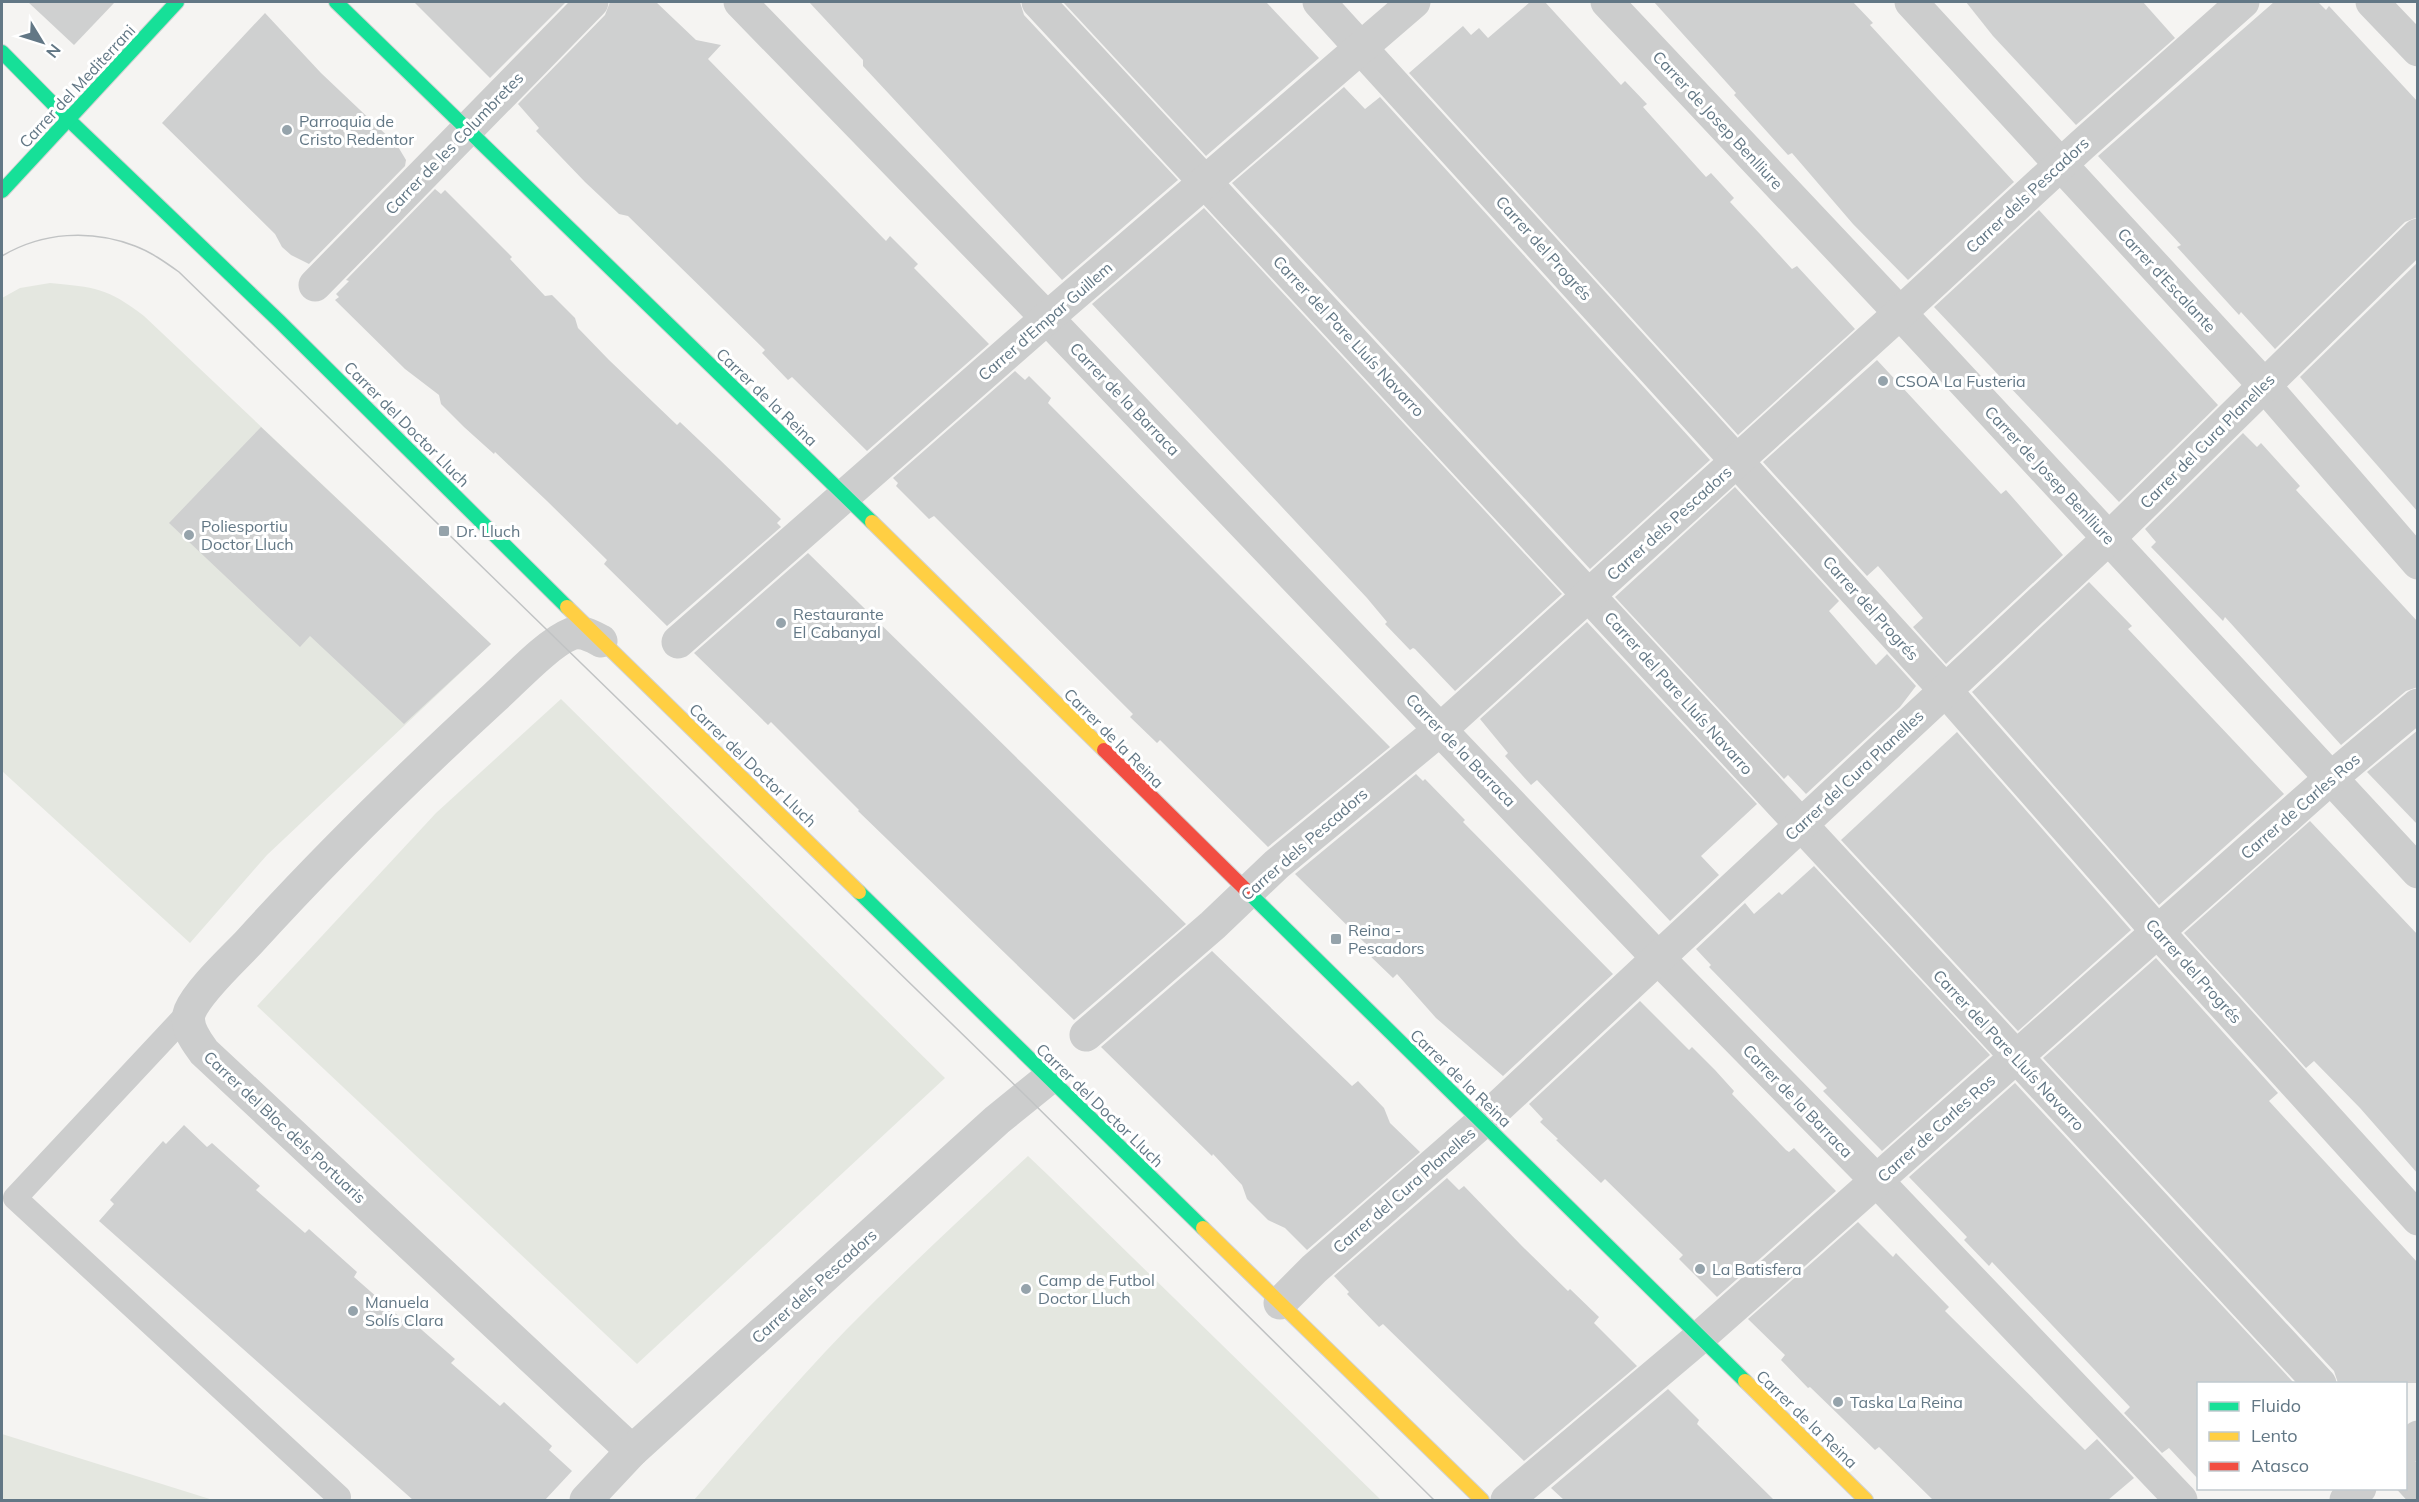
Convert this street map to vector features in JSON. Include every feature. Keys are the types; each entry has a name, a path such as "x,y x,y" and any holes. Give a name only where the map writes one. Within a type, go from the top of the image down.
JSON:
{"street":[{"name":"Carrer del Mediterrani","path":"2,191 177,2"},
{"name":"Carrer de la Reina","path":"336,2 845,495 1246,893 1866,1500"},
{"name":"Carrer de les Columbretes","path":"315,285 592,2"},
{"name":"Carrer de la Barraca","path":"740,2 1047,318 1658,958 1877,1181 2181,1500"},
{"name":"Carrer del Pare Lluís Navarro","path":"1038,2 1590,595 2015,1058 2319,1382"},
{"name":"Carrer del Progrés","path":"1319,2 1945,690 2158,932 2418,1219"},
{"name":"Carrer d'Empar Guillem","path":"678,642 1047,318 1414,2"},
{"name":"Carrer de Josep Benlliure","path":"1607,2 1900,313 2418,872"},
{"name":"Carrer d'Escalante","path":"1911,2 2264,385 2418,563"},
{"name":"Carrer dels Pescadors","path":"1086,1035 1277,864 1441,729 2242,2"},
{"path":"2373,2 2418,50"},
{"name":"Carrer del Doctor Lluch","path":"2,52 69,120 271,312 601,641 1482,1500"},
{"name":"Carrer del Cura Planelles","path":"1280,1303 1314,1269 1482,1122 2109,538 2418,235"},
{"path":"189,1012 205,989 304,881 429,758 522,672 557,642 573,633 585,633 601,641"},
{"name":"Carrer de Carles Ros","path":"1507,1500 1700,1337 2331,778 2418,705"},
{"name":"Carrer del Bloc dels Portuaris","path":"189,1012 191,1034 204,1052 632,1451"},
{"name":"Carrer dels Pescadors","path":"586,1500 632,1451 997,1120 1049,1078"},
{"path":"2407,1476 2418,1488"},
{"path":"2346,1500 2358,1490"}],"lane":[{"path":"189,1012 15,1198 339,1497"}],"shaded area":[{"name":"Poliesportiu Doctor Lluch","path":"50,283 100,290 144,316 491,644 267,855 190,943 2,771 2,298 20,288"},
{"path":"561,699 945,1078 637,1364 257,1006 436,813"},
{"name":"Camp de Futbol Doctor Lluch","path":"1028,1156 1381,1500 694,1500 846,1330"},
{"path":"2,1434 213,1500 2,1500"}],"building":[{"path":"28,2 115,2 74,45"},
{"path":"414,2 566,2 490,78"},
{"path":"610,2 656,2 696,40 721,45 708,59 886,241 890,236 918,264 914,268 989,344 867,451 792,377 788,380 762,353 765,350 628,216 619,214 585,182 536,131 539,128 518,104 605,15"},
{"path":"809,2 1020,2 1024,15 1178,180 1062,280 863,66 863,60"},
{"path":"1063,2 1266,2 1319,58 1206,156"},
{"path":"1530,2 1545,2 1621,85 1625,81 1647,104 1643,107 1706,177 1711,173 1734,198 1730,202 1792,269 1797,266 1855,329 1738,435 1409,73 1463,26 1471,35 1479,28 1488,38"},
{"path":"1654,2 1853,2 1873,23 1870,25 2014,182 1908,280 1853,224 1792,153 1788,155"},
{"path":"1966,2 2143,2 2175,38 2076,125 1993,36"},
{"path":"2274,2 2318,2 2326,10 2329,6 2418,102 2418,217 2405,222 2275,349 2241,312 2239,315 2177,247 2181,245 2098,156"},
{"path":"265,13 321,73 397,145 406,160 405,166 309,264 291,255 282,247 275,234 162,123"},
{"path":"1344,87 1365,109 1380,97 1710,460 1590,569 1232,183"},
{"path":"435,189 441,194 445,190 512,257 510,259 545,296 552,295 575,318 578,328 609,360 677,425 680,422 781,519 777,523 781,527 667,626 604,564 607,560 547,501 495,452 494,454 464,427 441,404 439,395 405,369 335,300 339,297 336,294 349,281 346,280"},
{"path":"1204,208 1562,594 1455,691 1415,649 1410,650 1385,624 1387,622 1367,598 1092,304"},
{"path":"2039,210 2218,405 2119,502 1934,307"},
{"path":"2418,262 2418,512 2300,377"},
{"path":"1877,360 2001,494 2006,490 2063,555 1946,664 1913,627 1923,618 1878,566 1867,576 1763,462"},
{"path":"1015,371 1025,380 1029,376 1051,398 1048,403 1390,747 1268,847 1160,740 1157,743 1130,717 1133,714 934,516 929,519 896,486 898,483 893,478"},
{"path":"261,427 491,644 404,724 310,636 300,647 169,523"},
{"path":"2243,433 2257,447 2261,443 2300,486 2296,490 2418,622 2418,687 2406,691 2341,745 2225,617 2223,621 2151,547 2156,542 2145,529"},
{"path":"1735,487 1839,601 1829,611 1876,665 1887,654 1916,686 1900,707 1806,794 1788,775 1784,779 1615,597"},
{"path":"808,553 1186,924 1074,1020 858,811 771,722 768,725 694,653"},
{"path":"2089,582 2132,626 2128,629 2284,794 2159,905 1972,692"},
{"path":"1587,622 1757,804 1701,856 1719,875 1670,921 1537,780 1531,785 1505,756 1508,753 1480,719"},
{"path":"2418,730 2418,825 2367,772"},
{"path":"1957,732 2131,930 2018,1031 1841,840"},
{"path":"1416,774 1423,781 1425,779 1465,820 1463,822 1613,974 1503,1076 1436,1018 1397,974 1393,978 1367,953 1370,948 1295,874"},
{"path":"2310,821 2418,935 2418,1174 2360,1108 2314,1061 2306,1068 2184,933"},
{"path":"1814,866 1990,1055 1882,1151 1823,1091 1827,1088 1709,967 1711,965 1696,949 1745,903 1754,914 1779,892 1782,895"},
{"path":"1212,951 1352,1086 1358,1081 1384,1108 1390,1123 1420,1152 1307,1250 1285,1228 1268,1220 1247,1199 1242,1185 1213,1154 1212,1156 1101,1047"},
{"path":"2156,958 2278,1093 2269,1101 2418,1263 2418,1383 2338,1382 2334,1371 2043,1058"},
{"path":"1640,1001 1689,1050 1692,1047 1715,1070 1734,1091 1732,1094 1786,1150 1789,1152 1794,1148 1836,1191 1717,1297 1679,1259 1683,1255 1605,1179 1601,1183 1556,1140 1558,1139 1540,1122 1543,1119 1529,1104"},
{"path":"2015,1083 2293,1382 2197,1382 2197,1478 2169,1448 2162,1453 2124,1413 2130,1407 1992,1262 1989,1266 1964,1240 1967,1237 1909,1177"},
{"name":"Manuela Solís Clara","path":"184,1125 207,1147 212,1143 260,1186 256,1190 305,1233 309,1229 357,1272 354,1277 403,1320 406,1316 455,1359 451,1363 500,1406 504,1402 552,1446 549,1450 572,1471 545,1500 413,1500 99,1221 114,1204 110,1200 163,1141 166,1144"},
{"path":"1447,1178 1459,1190 1464,1186 1568,1291 1570,1289 1599,1317 1594,1323 1637,1366 1524,1461 1383,1324 1379,1327 1347,1294 1349,1292 1334,1276"},
{"path":"1858,1222 1893,1257 1896,1253 1949,1307 1945,1311 2085,1450 2097,1439 2134,1478 2108,1500 1933,1500 1879,1447 1875,1450 1810,1387 1808,1388 1781,1360 1785,1355 1748,1319"},
{"path":"1668,1389 1699,1420 1697,1424 1774,1500 1564,1500 1551,1488"}],"tram line":[{"path":"2,256 33,242 84,235 135,246 179,272 1027,1097 1434,1500"}],"traffic: fast":[{"path":"2,191 177,2"},
{"path":"336,2 872,522"},
{"path":"2,52 69,120 279,321 567,607"},
{"path":"1246,890 1745,1381"},
{"path":"859,892 1203,1228"}],"traffic: slow":[{"path":"872,522 1104,750"},
{"path":"567,607 859,892"},
{"path":"1203,1228 1482,1500"},
{"path":"1745,1381 1866,1500"}],"traffic: jam":[{"path":"1104,750 1246,890"}],"place":[{"name":"Parroquia de Cristo Redentor","path":"287,130"},
{"name":"CSOA La Fusteria","path":"1883,381"},
{"name":"Dr. Lluch","path":"444,531"},
{"name":"Poliesportiu Doctor Lluch","path":"189,535"},
{"name":"Restaurante El Cabanyal","path":"781,623"},
{"name":"Reina - Pescadors","path":"1336,939"},
{"name":"La Batisfera","path":"1700,1269"},
{"name":"Camp de Futbol Doctor Lluch","path":"1026,1289"},
{"name":"Manuela Solís Clara","path":"353,1311"},
{"name":"Taska La Reina","path":"1838,1402"}]}
